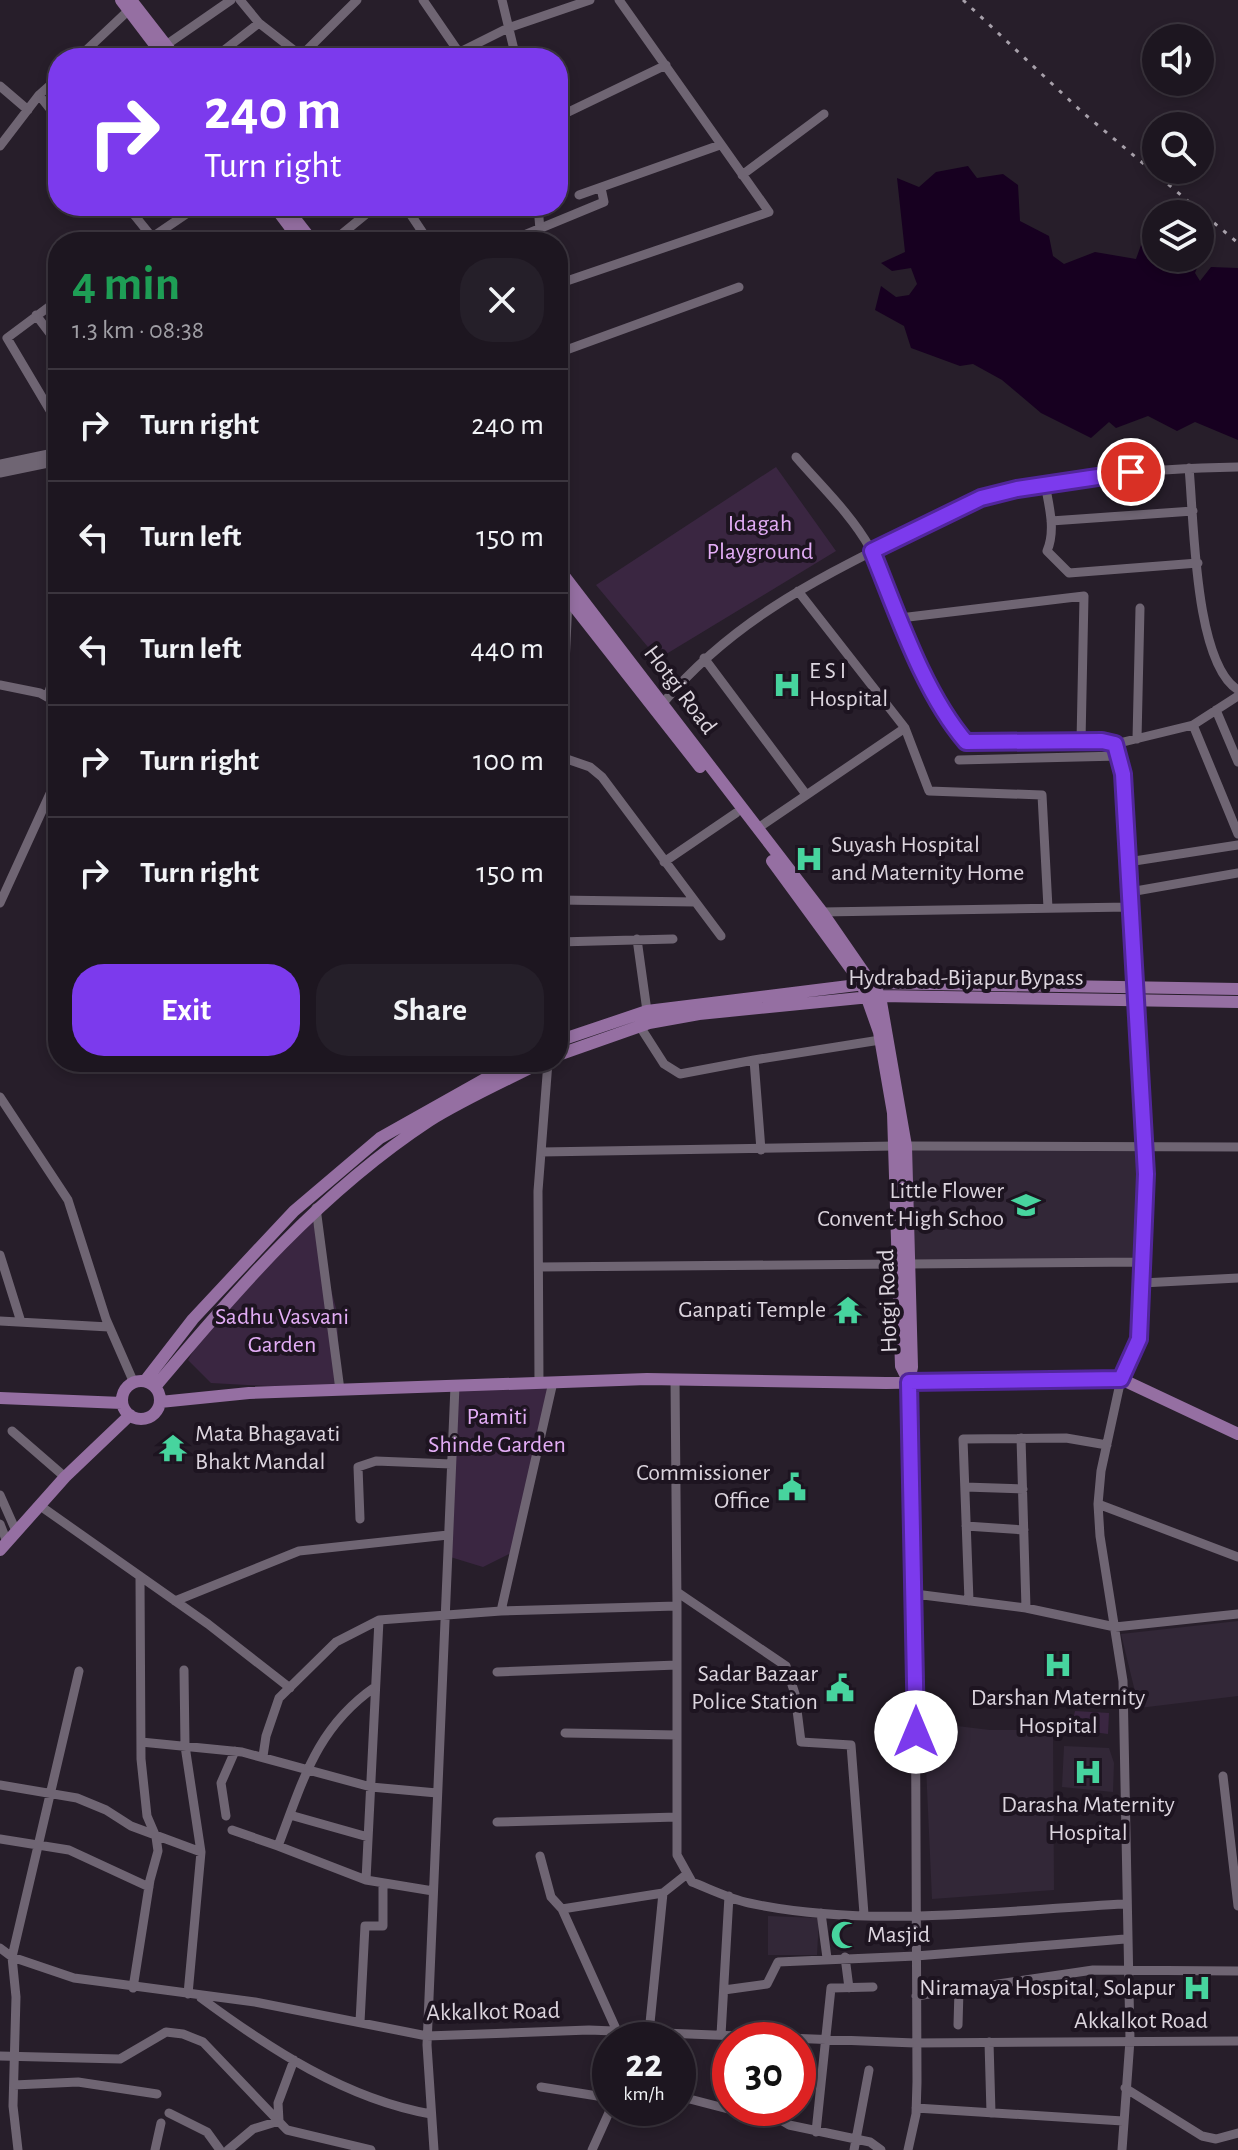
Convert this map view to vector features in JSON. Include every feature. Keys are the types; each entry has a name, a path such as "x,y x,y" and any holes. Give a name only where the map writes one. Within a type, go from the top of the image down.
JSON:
{"main road":[{"path":"129,4 164,48"},
{"path":"293,216 305,232"},
{"name":"Hotgi Road","path":"568,581 822,912 874,996 900,1146 904,1264 901,1366 909,1382"},
{"name":"Hotgi Road","path":"568,599 868,983"},
{"path":"568,1038 647,1011 868,983 1137,993 1238,989"},
{"name":"Hydrabad-Bijapur Bypass","path":"568,1051 639,1025 699,1014 874,996 1137,993 1238,1002"},
{"name":"Hotgi Road","path":"874,996 900,1146"},
{"path":"144,1384 193,1319 305,1202 380,1138 497,1072"},
{"path":"130,1415 122,1403 124,1391 144,1384 316,1208 382,1153 432,1120 526,1072"},
{"path":"3,1546 65,1477 130,1415 149,1417 160,1402 340,1390 546,1382 1121,1379 1238,1434"},
{"path":"144,1384 160,1402"},
{"path":"0,1398 122,1403"}],"street":[{"path":"170,48 231,0"},
{"path":"240,0 259,23 292,48"},
{"path":"311,48 357,0"},
{"path":"423,0 456,48"},
{"path":"502,0 513,48"},
{"path":"465,48 508,28 590,0"},
{"path":"568,281 769,212 619,0"},
{"path":"87,48 129,4"},
{"path":"227,48 259,23"},
{"path":"568,112 666,65"},
{"path":"0,86 28,110"},
{"path":"0,146 48,87"},
{"path":"39,95 48,106"},
{"path":"742,175 824,114"},
{"path":"579,195 720,145"},
{"path":"568,216 604,202 601,188"},
{"path":"162,232 184,216"},
{"path":"344,232 364,216"},
{"path":"538,216 540,232"},
{"path":"528,232 568,216"},
{"path":"568,349 739,287"},
{"path":"48,307 3,334 48,408"},
{"path":"36,315 48,331"},
{"path":"0,464 48,454"},
{"path":"796,457 857,527 872,551 940,703 966,742 1081,741 1115,744 1193,725 1238,693 1227,683 1214,657 1198,563 1189,468"},
{"path":"0,473 48,463"},
{"path":"663,703 725,639 798,591 981,498 1095,475 1238,467"},
{"path":"1045,484 1051,521 1051,540 1047,551 1069,573 1198,563"},
{"path":"1051,521 1193,511"},
{"path":"798,591 905,728 929,791 1042,795 1048,908"},
{"path":"900,618 1084,596 1081,741"},
{"path":"1137,739 1140,608"},
{"path":"704,658 805,793"},
{"path":"0,685 47,697"},
{"path":"1216,710 1238,762"},
{"path":"1193,725 1238,834"},
{"path":"758,828 805,793 905,728"},
{"path":"1115,744 1120,756 1128,862 1145,1149 1139,1339 1121,1379 1098,1504 1100,1536 1123,1681 1125,1939 1130,2040 1122,2150"},
{"path":"959,760 1120,756"},
{"path":"568,759 582,763 602,777 721,936"},
{"path":"0,903 48,798"},
{"path":"664,862 736,813"},
{"path":"1128,862 1238,845"},
{"path":"1130,892 1238,873"},
{"path":"568,900 695,902"},
{"path":"822,912 1130,907"},
{"path":"637,939 647,1011"},
{"path":"568,942 673,939"},
{"path":"639,1025 673,1072 694,1073 880,1040"},
{"path":"754,1060 761,1150"},
{"path":"501,1611 546,1382 539,1267 545,1072"},
{"path":"0,1097 68,1200 109,1327 144,1384"},
{"path":"541,1152 900,1146 1238,1147"},
{"path":"316,1208 340,1390"},
{"path":"0,1255 21,1322"},
{"path":"539,1267 1143,1262"},
{"path":"1142,1283 1238,1278"},
{"path":"0,1321 109,1327"},
{"path":"675,1379 677,1855 692,1882 746,1902 821,1913 917,1914 1125,1904"},
{"path":"908,2150 916,2108 917,1914 915,1594 909,1382"},
{"path":"434,2150 427,2036 455,1386"},
{"path":"12,1431 65,1477"},
{"path":"1021,1438 1026,1608"},
{"path":"969,1601 963,1439 1066,1438 1107,1445"},
{"path":"360,1519 358,1467 376,1461 451,1464"},
{"path":"965,1487 1023,1489"},
{"path":"0,1495 16,1531"},
{"path":"1098,1504 1238,1557"},
{"path":"39,1505 175,1601 290,1688"},
{"path":"0,1524 3,1546"},
{"path":"966,1526 1024,1530"},
{"path":"175,1601 299,1551 448,1535"},
{"path":"133,1988 158,1851 147,1816 141,1742 140,1578"},
{"path":"677,1592 786,1666 795,1694 801,1742 851,1745 864,1914"},
{"path":"915,1594 1026,1608 1115,1627 1238,1614"},
{"path":"263,1756 266,1736 279,1698 336,1642 379,1620 445,1613 677,1606"},
{"path":"366,1880 379,1620"},
{"path":"497,1672 677,1665"},
{"path":"184,1670 185,1746 201,1852 193,1995 262,2043 294,2060 400,2108 431,2114"},
{"path":"18,2150 14,2085 17,2057 16,1982 12,1957 46,1807 53,1794 79,1671"},
{"path":"278,1846 314,1752 346,1707 375,1687"},
{"path":"565,1733 677,1735"},
{"path":"141,1742 235,1751 371,1787 437,1793"},
{"path":"226,1816 221,1783 235,1751"},
{"path":"1223,1776 1238,1906"},
{"path":"0,1785 92,1804 156,1837 201,1852"},
{"path":"290,1815 368,1837"},
{"path":"497,1822 677,1817"},
{"path":"232,1830 366,1880 433,1891"},
{"path":"0,1839 69,1850 149,1887"},
{"path":"540,1856 551,1897 562,1909 613,2022"},
{"path":"562,1909 663,1893 687,1874"},
{"path":"360,2022 365,1926 383,1926 383,1884"},
{"path":"650,2022 663,1893"},
{"path":"722,2022 729,1896"},
{"path":"821,1913 827,1958"},
{"path":"724,1990 767,1984 778,1962 916,1956 1125,1939"},
{"name":"Akkalkot Road","path":"0,1948 12,1957 74,1978 360,2022 427,2036 592,2036"},
{"path":"845,1957 849,1988"},
{"path":"916,1996 1093,1970 1238,1971"},
{"path":"816,2132 831,1988 873,1987"},
{"path":"958,2025 959,1990"},
{"path":"0,2056 120,2059 166,2032 183,2034 203,2042 287,2130 371,2150"},
{"name":"Akkalkot Road","path":"816,2039 915,2043 1238,2041"},
{"path":"989,2042 991,2113"},
{"path":"279,2121 278,2103 294,2060"},
{"path":"856,2145 869,2070"},
{"path":"14,2085 78,2082 157,2094"},
{"path":"541,2087 592,2095"},
{"path":"1125,2088 1202,2136 1216,2139 1238,2133"},
{"path":"696,2101 732,2110 769,2113 789,2125 856,2145 870,2142 881,2150"},
{"path":"916,2108 1123,2121"},
{"path":"169,2113 207,2132 220,2150"},
{"path":"228,2150 253,2129 279,2121"},
{"path":"155,2150 161,2123"},
{"path":"592,2150 603,2126"},
{"path":"1216,2139 1216,2150"}],"shaded area":[{"path":"968,166 977,178 1003,174 1018,185 1020,221 1049,236 1053,256 1064,264 1095,252 1136,259 1141,245 1142,272 1195,272 1200,281 1207,272 1214,272 1214,267 1238,268 1238,440 1195,422 1177,431 1148,416 1116,428 1109,422 1091,438 1041,413 1002,380 973,364 960,366 911,348 904,326 875,310 881,286 896,297 909,295 917,284 911,268 892,271 881,263 905,252 897,178 919,187 936,172"},
{"name":"Little Flower Convent High Schoo","path":"906,1146 1145,1149 1143,1262 910,1264"},
{"path":"1238,1621 1238,1696 1139,1708 1121,1634"},
{"path":"924,1722 990,1730 1053,1730 1054,1890 932,1899"},
{"name":"Darasha Maternity Hospital","path":"1064,1746 1109,1748 1114,1763 1113,1792 1062,1787"},
{"path":"768,1916 819,1918 817,1955 768,1955"}],"green space":[{"name":"Idagah Playground","path":"776,467 836,551 658,659 596,585"},
{"name":"Sadhu Vasvani Garden","path":"311,1215 337,1312 340,1390 211,1383 188,1360 207,1328"},
{"name":"Pamiti Shinde Garden","path":"553,1382 515,1551 483,1567 447,1556 455,1386"},
{"path":"1075,1711 1109,1713 1108,1734 1071,1729"}],"railway":[{"path":"963,0 1082,112 1238,243"}],"place":[{"name":"E S I Hospital","path":"787,685"},
{"name":"Suyash Hospital and Maternity Home","path":"809,859"},
{"name":"Little Flower Convent High Schoo","path":"1026,1205"},
{"name":"Ganpati Temple","path":"848,1310"},
{"name":"Mata Bhagavati Bhakt Mandal","path":"173,1448"},
{"name":"Commissioner Office","path":"792,1487"},
{"name":"Darshan Maternity Hospital","path":"1058,1665"},
{"name":"Sadar Bazaar Police Station","path":"840,1688"},
{"name":"Darasha Maternity Hospital","path":"1088,1772"},
{"name":"Masjid","path":"845,1935"},
{"name":"Niramaya Hospital, Solapur","path":"1197,1988"}],"route":[{"path":"916,1732 909,1382 1121,1379 1139,1339 1146,1174 1123,774 1115,744 1102,741 966,742 940,703 872,551 981,498 1095,475 1131,472"}]}
